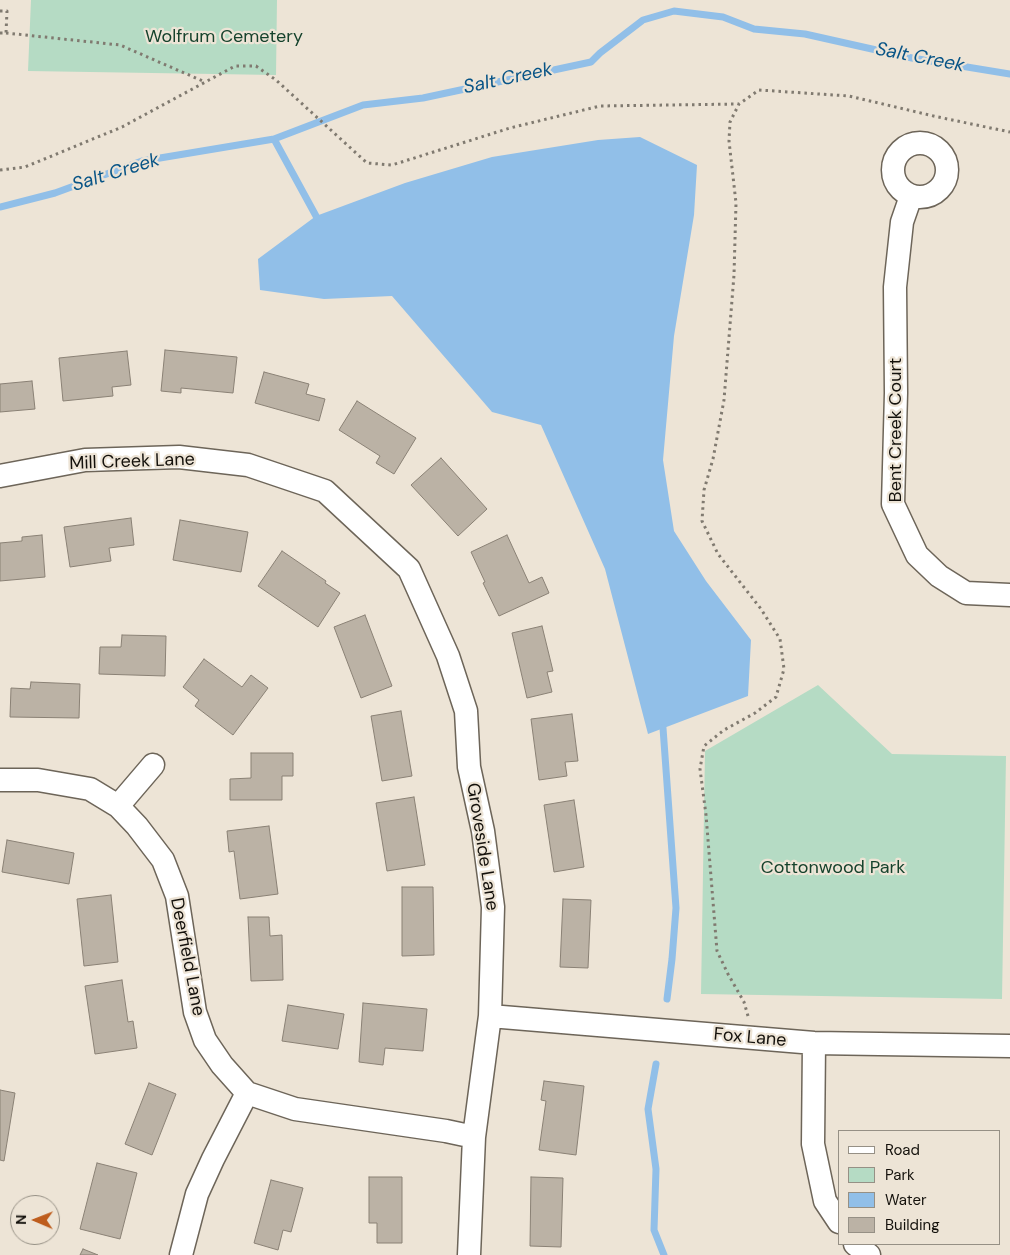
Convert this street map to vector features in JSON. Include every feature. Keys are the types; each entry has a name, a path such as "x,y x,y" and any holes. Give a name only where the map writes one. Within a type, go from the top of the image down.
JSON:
{"street":[{"name":"Bent Creek Court","path":"911,196 902,222 895,287 896,393 892,504 917,555 939,576 966,594 1010,595"},
{"name":"Mill Creek Lane","path":"0,476 85,460 179,457 248,465 325,491 409,569"},
{"name":"Groveside Lane","path":"409,569 448,656 466,711 469,767 483,831 493,907 490,1016 474,1137 469,1255"},
{"path":"118,806 153,765"},
{"name":"Deerfield Lane","path":"0,780 38,780 90,789 118,806 137,826 162,860 177,896 195,1012 205,1040 222,1065 247,1093 295,1109 474,1137"},
{"name":"Fox Lane","path":"490,1016 814,1043 1010,1046"},
{"path":"814,1043 813,1144 824,1201 838,1221"},
{"path":"181,1255 198,1194 213,1159 247,1093"},
{"path":"856,1245 869,1255"}],"path":[{"path":"0,11 7,11 6,33"},
{"path":"0,33 120,45 206,82"},
{"path":"0,170 25,167 122,127 235,66 256,66 276,80 367,163 392,165 510,128 600,106 739,104"},
{"path":"754,1038 744,1002 717,951 706,815 700,769 704,746 724,730 755,713 776,697 784,669 780,639 761,609 718,554 702,521 704,490 713,459 724,400 734,275 736,203 730,122 739,104 759,90 850,96 1010,132"}],"green space":[{"name":"Wolfrum Cemetery","path":"31,0 277,0 276,75 28,71"},
{"name":"Cottonwood Park","path":"818,685 892,754 1006,756 1002,999 701,994 705,751"}],"water":[{"path":"640,137 697,165 694,215 674,336 663,460 674,531 706,581 751,640 748,696 648,734 605,569 541,425 492,412 392,296 324,299 260,290 258,259 316,216 405,183 492,157 598,140"}],"building":[{"path":"165,350 237,357 233,393 181,388 181,393 161,391"},
{"path":"127,351 131,385 112,387 113,396 63,401 59,358"},
{"path":"264,372 309,384 306,394 325,399 319,421 255,403"},
{"path":"32,381 35,409 0,412 0,384"},
{"path":"357,401 416,438 394,474 376,463 380,456 339,430"},
{"path":"441,458 487,509 458,536 411,485"},
{"path":"131,518 134,545 109,548 111,561 70,567 64,527"},
{"path":"180,520 248,532 241,572 173,560"},
{"path":"42,535 45,577 0,581 0,543 22,541 22,537"},
{"path":"507,535 529,583 542,577 549,593 499,616 471,552"},
{"path":"282,551 326,581 325,583 340,593 318,627 258,586"},
{"path":"365,615 392,686 361,698 334,627"},
{"path":"542,626 553,671 547,672 552,692 527,698 512,633"},
{"path":"122,635 166,636 165,676 99,674 100,647 121,647"},
{"path":"204,659 242,687 251,675 268,688 233,735 195,706 199,700 183,687"},
{"path":"31,682 80,684 79,718 10,717 11,688 30,689"},
{"path":"401,711 412,776 382,781 371,716"},
{"path":"572,714 578,761 565,762 567,776 539,780 531,719"},
{"path":"251,753 293,753 293,776 282,776 282,800 230,800 230,779 251,778"},
{"path":"414,797 425,865 387,871 376,803"},
{"path":"574,800 584,867 554,872 544,805"},
{"path":"269,826 278,894 240,899 234,851 229,852 227,831"},
{"path":"7,840 74,853 69,884 2,872"},
{"path":"402,887 433,887 434,955 402,956"},
{"path":"111,895 118,962 84,966 77,899"},
{"path":"563,899 591,900 588,968 560,967"},
{"path":"248,917 269,917 270,936 282,935 283,980 251,981"},
{"path":"122,980 128,1022 133,1021 137,1048 95,1054 85,986"},
{"path":"363,1003 427,1009 423,1051 385,1048 383,1065 359,1062"},
{"path":"288,1005 344,1014 338,1049 282,1041"},
{"path":"544,1081 584,1086 576,1155 539,1150 546,1101 541,1100"},
{"path":"149,1083 176,1094 152,1155 125,1144"},
{"path":"0,1090 15,1093 4,1161 0,1160"},
{"path":"97,1163 137,1173 120,1239 80,1229"},
{"path":"369,1177 402,1177 402,1243 377,1243 377,1223 369,1223"},
{"path":"531,1177 563,1178 561,1247 530,1246"},
{"path":"271,1180 303,1188 291,1232 283,1230 278,1250 254,1243"},
{"path":"83,1249 98,1255 80,1255"}],"waterway":[{"name":"Salt Creek","path":"0,207 55,193 142,161 274,139 363,105 423,98 591,62 643,20 674,11 723,17 754,29 805,34 912,58 1010,74"},
{"path":"274,139 316,216"},
{"path":"663,728 676,908 667,999"},
{"path":"656,1064 648,1109 656,1169 654,1230 664,1255"}]}
